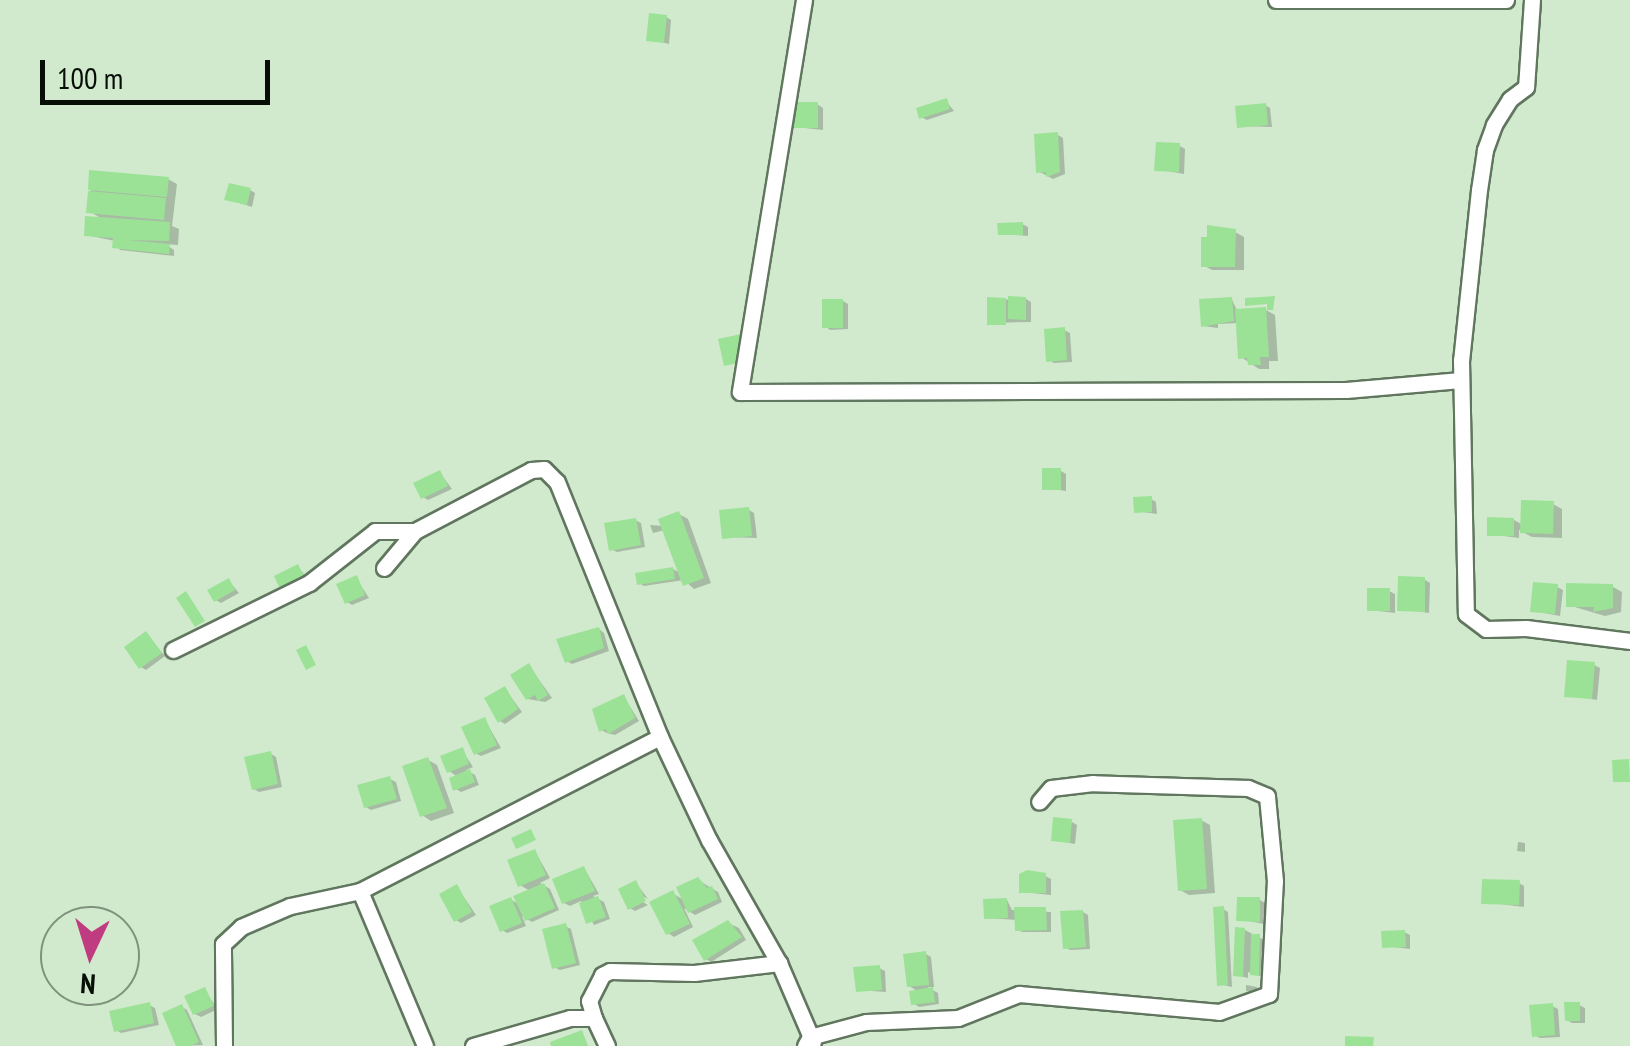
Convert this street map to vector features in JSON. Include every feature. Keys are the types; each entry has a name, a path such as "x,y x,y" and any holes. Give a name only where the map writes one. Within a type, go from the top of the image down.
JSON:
{"street":[{"path":"804,0 740,392 1346,390 1461,380"},
{"path":"1276,0 1506,0"},
{"path":"1532,0 1526,87 1510,99 1485,150 1461,380 1464,594 1471,622 1486,629 1526,628 1630,642"},
{"path":"384,568 415,531 531,470 544,470 557,482 660,737 710,840 779,963 810,1043 866,1022 958,1018 1018,994 1219,1012 1269,994 1274,881 1267,796 1248,788 1093,783 1051,788 1039,802"},
{"path":"173,650 309,582 376,531 415,531"},
{"path":"224,1046 222,944 241,927 290,906 360,891 660,737"},
{"path":"360,891 425,1046"},
{"path":"607,1046 590,1001 602,976 610,971 694,972 779,963"},
{"path":"473,1046 570,1018 594,1018"}],"building":[{"path":"649,13 667,15 664,43 646,41"},
{"path":"947,98 950,109 919,119 916,108"},
{"path":"793,102 818,102 818,128 793,128"},
{"path":"1266,103 1268,125 1237,128 1235,106"},
{"path":"1058,132 1060,172 1046,177 1046,172 1036,173 1034,134"},
{"path":"1156,142 1180,143 1179,172 1154,171"},
{"path":"89,170 169,177 167,197 88,190"},
{"path":"229,183 251,188 247,205 224,200"},
{"path":"88,191 166,198 164,220 86,213"},
{"path":"85,216 170,222 169,241 127,240 170,244 169,254 112,248 113,238 84,236"},
{"path":"1023,222 1023,235 998,235 997,223"},
{"path":"1207,225 1236,229 1235,267 1201,267 1201,237 1207,237"},
{"path":"1008,296 1026,297 1026,320 1008,319"},
{"path":"1275,296 1273,310 1267,310 1267,304 1245,306 1245,298"},
{"path":"987,297 1006,298 1006,325 987,325"},
{"path":"1232,297 1234,321 1201,327 1199,299"},
{"path":"822,299 843,299 843,328 822,328"},
{"path":"1266,307 1269,357 1260,357 1261,365 1248,365 1247,358 1238,359 1235,309"},
{"path":"1065,327 1067,360 1046,362 1044,329"},
{"path":"741,334 746,361 724,366 718,339"},
{"path":"1042,468 1061,468 1061,490 1042,490"},
{"path":"440,470 448,486 421,499 413,483"},
{"path":"1152,496 1152,512 1134,513 1133,497"},
{"path":"1521,500 1554,501 1553,534 1520,533"},
{"path":"749,507 752,536 722,539 719,510"},
{"path":"679,511 704,578 683,586 658,519"},
{"path":"1487,517 1514,518 1514,536 1487,536"},
{"path":"636,518 641,545 609,551 604,523"},
{"path":"298,564 304,576 279,587 274,576"},
{"path":"673,567 675,579 637,585 635,573"},
{"path":"357,575 365,595 345,604 336,584"},
{"path":"1398,576 1425,577 1425,612 1397,611"},
{"path":"229,578 235,590 214,602 207,590"},
{"path":"1533,582 1558,584 1555,614 1530,612"},
{"path":"1566,583 1613,584 1613,608 1593,612 1594,607 1566,607"},
{"path":"1367,588 1390,588 1390,611 1367,611"},
{"path":"186,591 205,621 195,627 176,598"},
{"path":"599,627 604,648 565,663 556,639"},
{"path":"146,631 162,653 139,669 124,647"},
{"path":"306,645 316,665 306,670 296,650"},
{"path":"1567,660 1595,662 1592,699 1564,697"},
{"path":"529,663 548,695 538,701 535,695 526,700 510,675"},
{"path":"505,686 518,709 498,723 484,698"},
{"path":"624,694 635,718 608,734 606,729 599,732 592,709"},
{"path":"485,717 497,745 474,755 461,727"},
{"path":"463,747 469,764 447,773 440,756"},
{"path":"271,751 278,784 252,790 244,757"},
{"path":"428,757 447,808 420,817 402,766"},
{"path":"1629,759 1630,782 1613,782 1612,760"},
{"path":"470,769 475,782 453,791 449,778"},
{"path":"390,776 397,799 364,808 357,785"},
{"path":"1053,817 1072,819 1070,843 1051,841"},
{"path":"1202,818 1207,889 1178,891 1173,820"},
{"path":"531,829 536,840 516,849 511,838"},
{"path":"535,849 546,875 518,887 507,860"},
{"path":"584,866 595,891 562,904 552,879"},
{"path":"1027,870 1046,873 1046,893 1019,893 1019,874"},
{"path":"698,877 707,888 712,886 718,899 688,913 676,887"},
{"path":"1482,879 1520,880 1519,905 1481,904"},
{"path":"636,880 646,901 628,910 618,889"},
{"path":"544,883 555,908 525,921 513,896"},
{"path":"457,884 472,912 454,922 439,894"},
{"path":"673,890 690,924 666,935 649,902"},
{"path":"598,896 606,917 586,924 579,903"},
{"path":"511,897 522,923 500,932 489,906"},
{"path":"1237,897 1260,897 1260,922 1236,921"},
{"path":"1007,898 1008,918 984,919 983,899"},
{"path":"1224,906 1228,985 1217,986 1213,907"},
{"path":"1014,907 1046,907 1047,930 1015,931"},
{"path":"1083,910 1086,947 1063,949 1060,911"},
{"path":"728,920 742,937 704,961 692,940"},
{"path":"566,923 576,963 552,969 542,929"},
{"path":"1235,927 1245,928 1243,977 1233,976"},
{"path":"1405,930 1406,947 1382,948 1381,931"},
{"path":"1251,934 1260,934 1259,976 1250,975"},
{"path":"926,951 929,985 907,987 903,954"},
{"path":"880,965 882,990 856,992 853,967"},
{"path":"205,987 214,1006 193,1015 184,996"},
{"path":"933,987 935,1002 911,1005 909,991"},
{"path":"150,1002 154,1023 114,1032 109,1011"},
{"path":"1564,1002 1580,1002 1580,1021 1565,1021"},
{"path":"1553,1003 1555,1035 1532,1037 1529,1005"},
{"path":"182,1004 199,1042 191,1046 176,1046 162,1013"},
{"path":"582,1030 588,1046 551,1046 550,1042"},
{"path":"1345,1036 1374,1037 1373,1046 1345,1046"}]}
